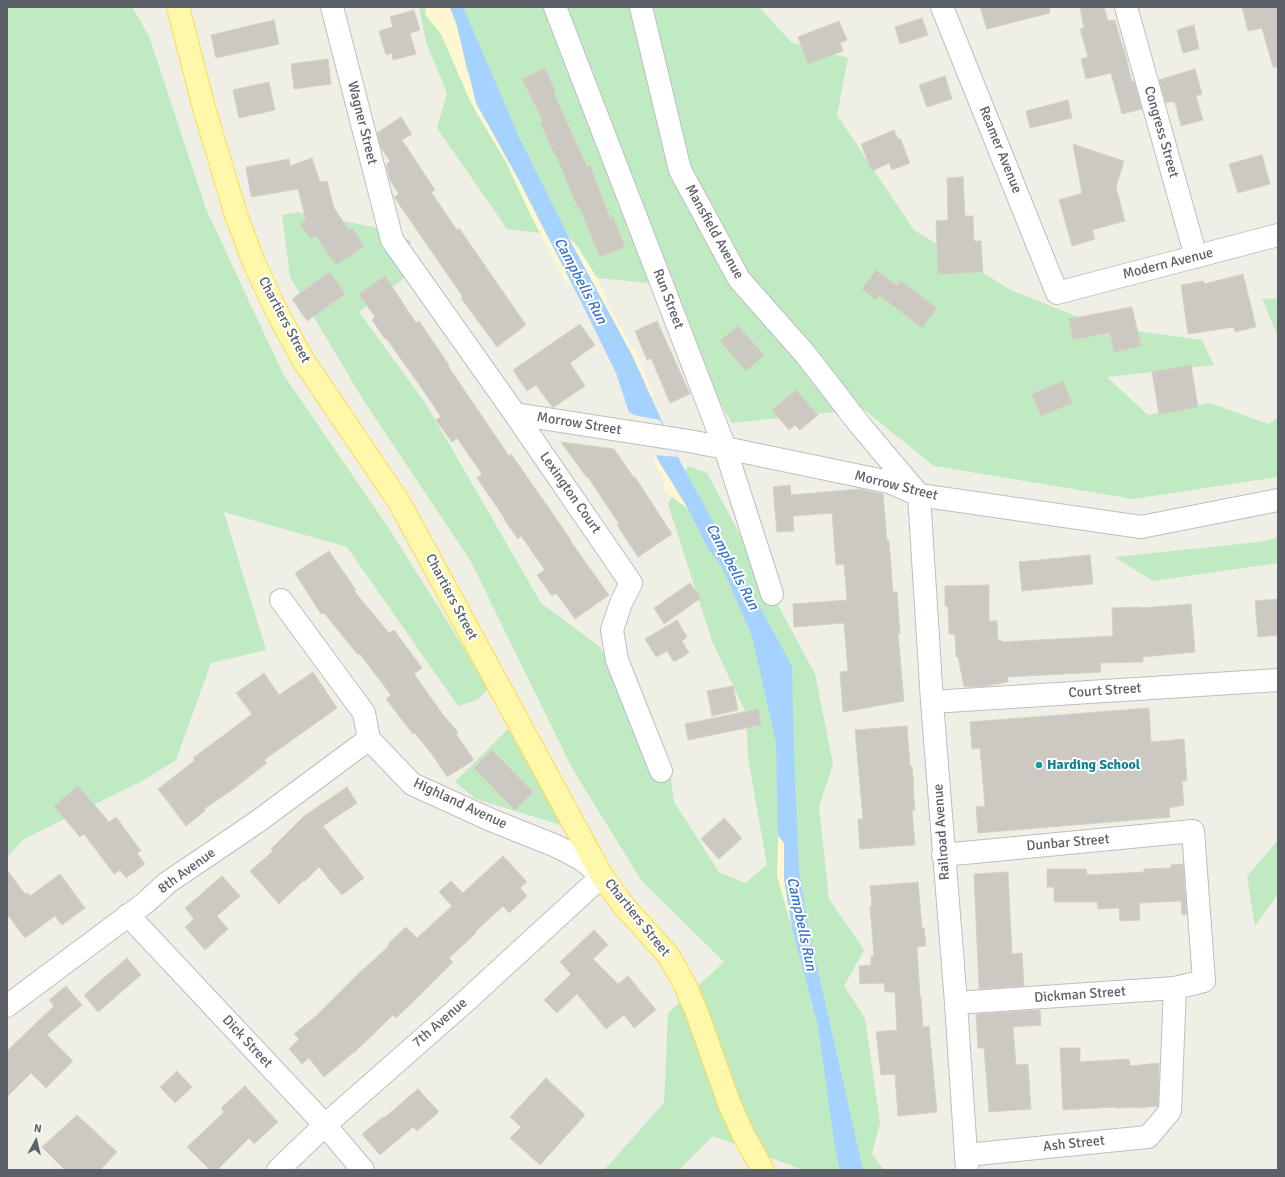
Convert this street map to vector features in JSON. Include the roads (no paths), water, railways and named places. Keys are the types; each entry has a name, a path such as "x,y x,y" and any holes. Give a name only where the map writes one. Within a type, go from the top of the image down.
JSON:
{"main road":[{"name":"Chartiers Street","path":"178,7 206,115 236,215 254,263 278,314 303,360 368,455 402,508 602,876 623,905 668,955 684,983 697,1013 729,1103 743,1134 763,1170"}],"street":[{"name":"Wagner Street","path":"332,7 392,240"},
{"name":"Run Street","path":"555,7 725,448 772,594"},
{"name":"Mansfield Avenue","path":"641,7 680,170 739,279 806,355 860,425 920,495"},
{"name":"Reamer Avenue","path":"942,7 1057,293"},
{"name":"Congress Street","path":"1126,7 1196,257"},
{"name":"Modern Avenue","path":"1057,293 1278,236"},
{"name":"Lexington Court","path":"392,240 515,414 631,583 621,603 612,630 617,660 661,771"},
{"name":"Morrow Street","path":"515,414 725,448 889,482 920,495 1141,527 1278,500"},
{"name":"Railroad Avenue","path":"920,495 932,702 956,1003 966,1162"},
{"path":"280,600 364,713 369,739"},
{"name":"Court Street","path":"932,702 1278,680"},
{"name":"Highland Avenue","path":"369,739 412,784 490,820 556,846 581,859 602,876"},
{"name":"8th Avenue","path":"7,1006 145,903 167,883 256,822 369,739"},
{"name":"Dunbar Street","path":"943,855 1193,831 1204,981"},
{"name":"7th Avenue","path":"278,1170 325,1125 466,1001 602,876"},
{"name":"Dick Street","path":"128,915 325,1125 363,1170"},
{"name":"Dickman Street","path":"956,1003 1175,988 1204,981"},
{"name":"Ash Street","path":"966,1162 1148,1137 1170,1112 1175,988"}],"water":[{"name":"Campbells Run","path":"450,7 463,7 519,137 573,246 632,355 681,463 792,666 799,870 809,931 863,1170 840,1170 835,1148 818,1026 792,928 784,879 784,843 778,835 776,743 752,636 722,567 708,549 685,503 659,462 638,417 629,412 616,373 588,316 520,182 476,103 457,26"}],"place":[{"name":"Harding School","path":"1039,765"}]}
